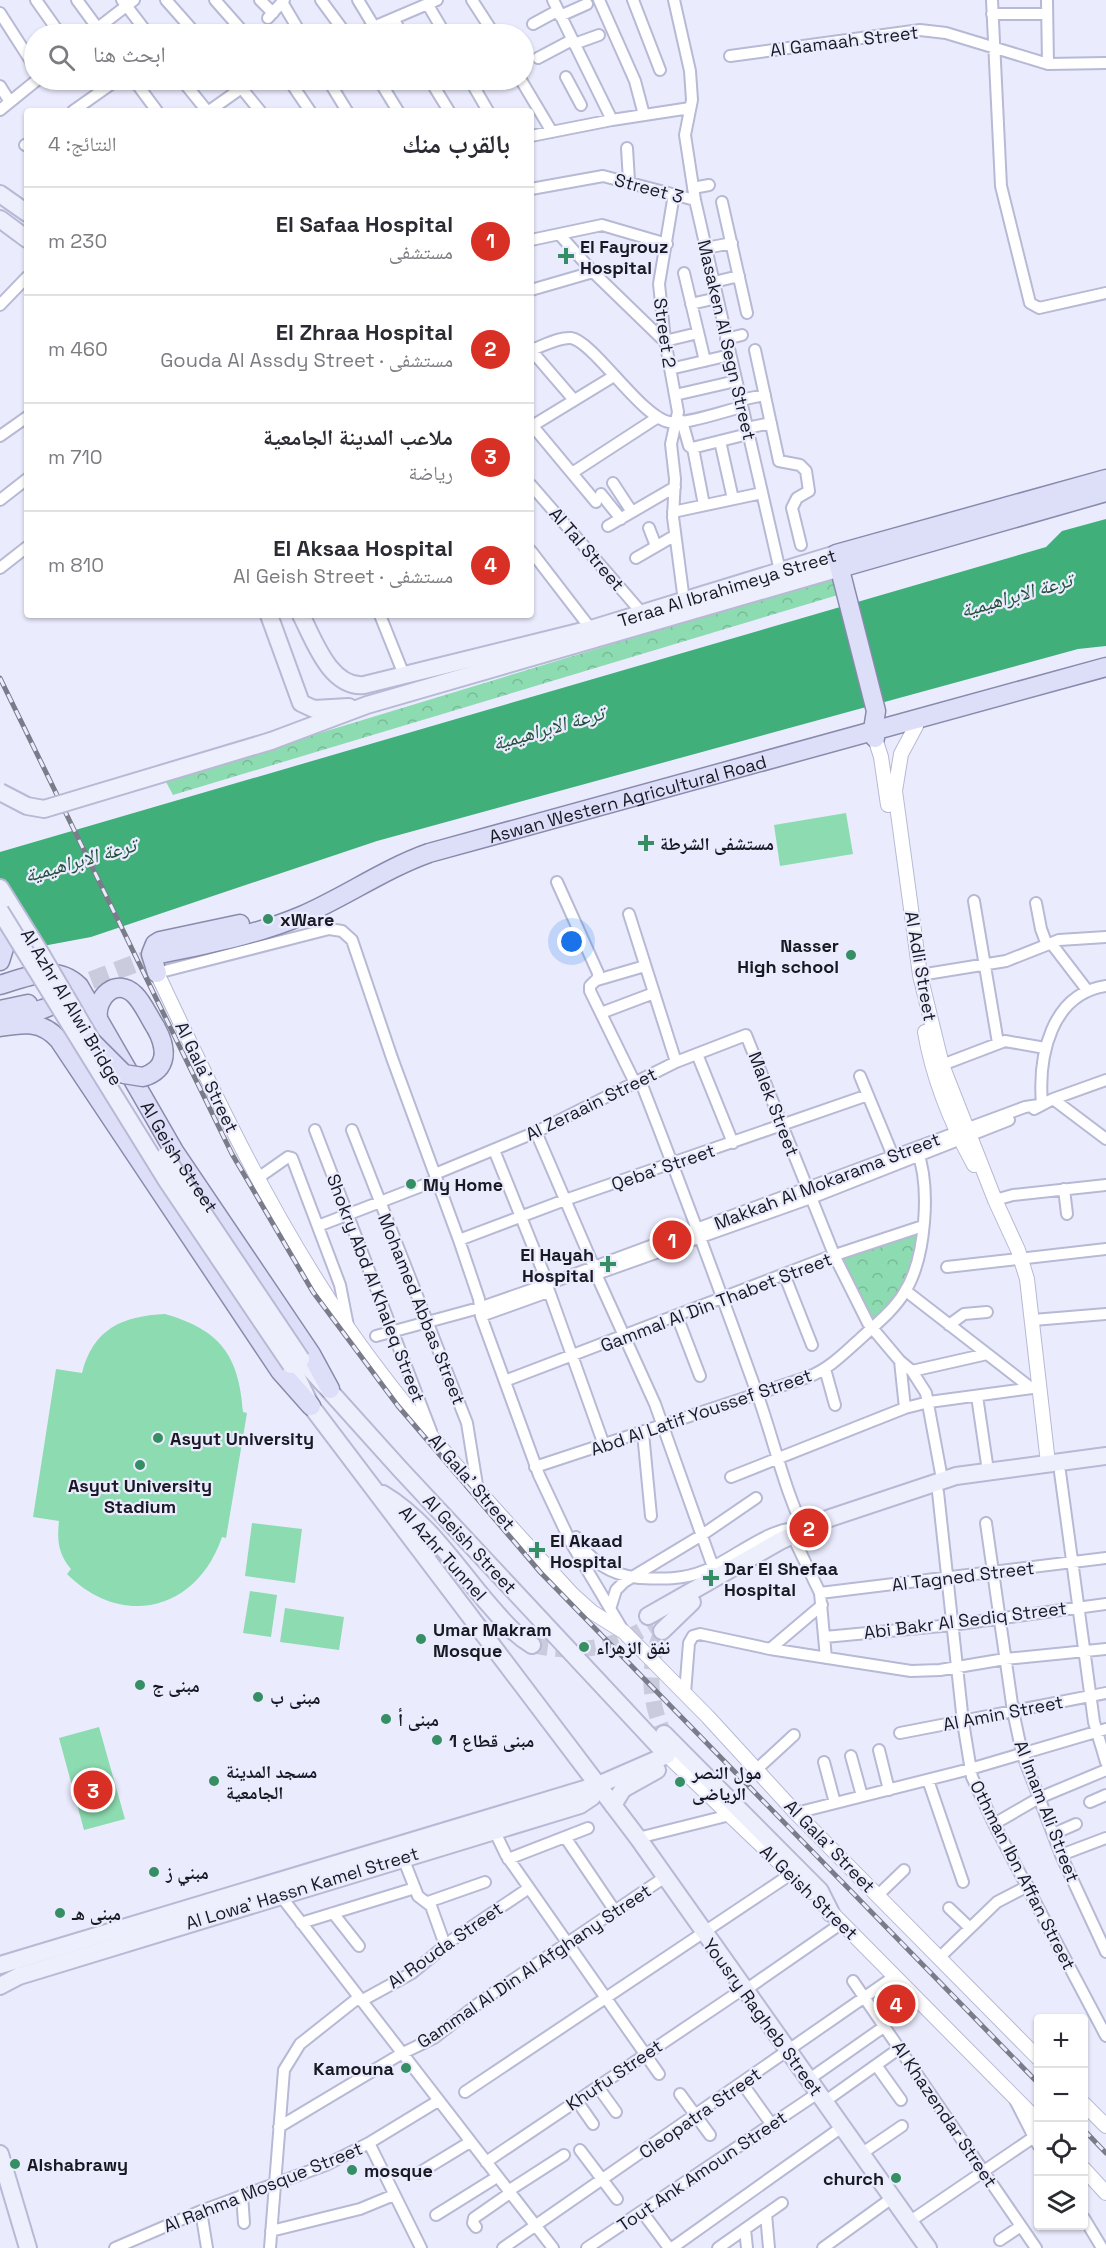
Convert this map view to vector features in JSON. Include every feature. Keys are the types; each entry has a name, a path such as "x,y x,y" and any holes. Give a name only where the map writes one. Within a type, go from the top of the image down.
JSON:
{"main road":[{"path":"0,194 23,204"},
{"path":"0,219 24,237"},
{"name":"Teraa Al Ibrahimeya Street","path":"303,618 329,667 346,683 364,685 591,628 684,601 723,597 780,571 840,569 1106,479"},
{"name":"Teraa Al Ibrahimeya Street","path":"367,705 723,597 840,569 1106,492"},
{"path":"840,569 880,731"},
{"path":"270,618 301,703 314,709 367,705"},
{"name":"Aswan Western Agricultural Road","path":"796,754 441,859 411,871 294,930 160,963 151,954 155,944 160,941 252,921 308,902 349,881 368,882 397,866 429,853 880,731 1106,667"},
{"name":"Aswan Western Agricultural Road","path":"880,731 916,726 1106,675"},
{"path":"0,792 27,807 44,809 271,741 367,705"},
{"name":"Al Azhr Al Alwi Bridge","path":"0,888 98,1031 176,1174 296,1362 312,1406"},
{"path":"0,961 5,945 1,912"},
{"name":"Al Azhr Al Alwi Bridge","path":"1,912 167,1181 296,1362 330,1389"},
{"path":"0,985 39,974 66,989"},
{"name":"Al Geish Street","path":"66,989 79,986 98,1031 174,1151 312,1354 330,1389 400,1469 670,1758"},
{"path":"0,1010 40,1001 66,989"},
{"path":"0,1020 43,1010 66,989"},
{"path":"67,1053 88,1060 96,1059 105,1047 98,1031 97,1010 103,995 110,990 123,989 135,995 156,1028 163,1042 164,1055 155,1072 143,1077 124,1074 98,1031"},
{"name":"Al Geish Street","path":"0,1028 23,1023 43,1027 54,1035 280,1371 312,1406 598,1785"},
{"path":"940,1486 969,1484 1106,1456"},
{"path":"654,1624 695,1595 802,1537 940,1486 988,1471 1106,1466"},
{"name":"Al Azhr Tunnel","path":"377,1491 411,1512 500,1618 522,1639 532,1639 406,1492 400,1469"},
{"path":"664,1734 820,1891 837,1918"},
{"path":"614,1805 617,1796 626,1786 670,1758"},
{"name":"Al Lowa' Hassn Kamel Street","path":"0,1965 235,1901 333,1871 598,1785 670,1758"},
{"name":"Al Lowa' Hassn Kamel Street","path":"0,1986 19,1976 235,1901 280,1895 333,1871 403,1858 584,1803 592,1797 598,1785"},
{"name":"Yousry Ragheb Street","path":"598,1785 638,1838 743,1990 928,2248"},
{"path":"0,2154 28,2248"},
{"path":"0,2193 16,2248"}],"street":[{"path":"36,0 53,24"},
{"path":"77,0 91,24"},
{"path":"166,0 187,24"},
{"path":"215,0 236,24"},
{"path":"260,0 270,16 283,1 296,24"},
{"path":"321,0 339,24"},
{"path":"358,0 373,24"},
{"path":"472,0 488,24"},
{"path":"599,0 635,81 644,115"},
{"path":"633,0 660,70"},
{"name":"Masaken Al Segn Street","path":"674,0 690,71 692,100 685,142 695,200 780,571"},
{"path":"992,0 1001,186 1030,303 1039,308 1106,293"},
{"path":"1047,0 1048,64"},
{"path":"104,24 127,2 141,24"},
{"path":"384,24 433,3 441,24"},
{"path":"533,24 557,9 587,4"},
{"path":"557,9 612,120"},
{"path":"0,13 24,50"},
{"path":"992,14 1047,14"},
{"path":"394,20 396,24"},
{"name":"Al Gamaah Street","path":"730,56 907,30 946,33 1048,64 1106,63"},
{"path":"538,58 573,42 599,35"},
{"path":"581,105 563,78 586,67"},
{"path":"0,86 9,102"},
{"path":"0,110 24,90"},
{"path":"77,108 103,90"},
{"path":"141,90 155,108"},
{"path":"190,90 205,108"},
{"path":"211,108 230,90"},
{"path":"244,90 258,108"},
{"path":"296,90 308,108"},
{"path":"334,90 345,108"},
{"path":"385,90 396,108"},
{"path":"436,90 447,108"},
{"path":"476,90 486,108"},
{"path":"526,90 552,132"},
{"path":"534,135 690,108"},
{"path":"627,148 629,181"},
{"name":"Street 3","path":"534,188 593,176 629,181 695,200"},
{"path":"693,189 709,185"},
{"name":"Street 2","path":"674,194 659,284 665,340 680,422"},
{"path":"722,202 747,313"},
{"path":"534,239 602,225 667,244"},
{"path":"559,234 593,272 665,340 698,333"},
{"path":"706,248 732,243"},
{"path":"534,289 593,272"},
{"path":"684,273 705,361"},
{"path":"714,282 739,276"},
{"path":"0,305 24,280"},
{"path":"691,304 717,298"},
{"path":"726,339 742,335"},
{"path":"534,349 567,338 582,342 614,376 658,417 666,421 680,422 765,395"},
{"path":"755,350 779,461 800,465 807,475 809,490 797,498 792,508 801,545"},
{"path":"534,353 574,400"},
{"path":"670,369 730,355"},
{"path":"534,424 614,376"},
{"path":"675,395 736,381"},
{"path":"573,473 658,417"},
{"path":"0,436 24,419"},
{"path":"680,422 689,446 693,448 704,505"},
{"path":"680,422 671,444 675,487 674,536 684,601"},
{"path":"693,448 771,423"},
{"path":"534,427 573,473 621,519"},
{"path":"720,441 733,499"},
{"path":"0,500 24,481"},
{"path":"613,483 632,512"},
{"path":"673,512 733,499 772,484"},
{"path":"608,526 675,487"},
{"name":"Al Tal Street","path":"534,488 642,614"},
{"path":"649,528 656,546"},
{"path":"636,558 674,536"},
{"path":"0,568 24,549"},
{"path":"534,555 591,628"},
{"path":"381,618 404,675"},
{"name":"Al Adli Street","path":"916,726 902,754 895,791 920,975 942,1065 963,1135"},
{"name":"Al Adli Street","path":"880,731 881,757 928,1049 963,1135 1021,1259 1029,1289 1033,1320 1035,1388 1054,1467"},
{"path":"557,882 598,973 597,980"},
{"path":"974,901 998,1043"},
{"path":"1036,903 1041,929 1049,944 1087,990"},
{"path":"629,914 676,1062"},
{"name":"Al Gala' Street","path":"624,1632 611,1606 571,1543 538,1466 348,935 329,929 160,963 210,1086 258,1178 348,1328 438,1445 573,1596 592,1612 624,1632 685,1693 796,1813 1034,2054"},
{"path":"920,975 1017,958 1049,944 1068,939 1106,937"},
{"path":"645,966 597,980 590,988 637,1081 673,1164 757,1394 779,1457 782,1474 820,1593 826,1658"},
{"path":"1041,1104 1041,1075 1045,1047 1057,1020 1068,1004 1087,990 1106,986"},
{"path":"601,1013 654,993"},
{"name":"Al Zeraain Street","path":"318,1226 379,1202 536,1132 676,1062 742,1035 747,1036"},
{"name":"Malek Street","path":"747,1036 835,1257 871,1328 923,1385 929,1402 940,1486"},
{"path":"942,1065 998,1043 1012,1041 1045,1047"},
{"path":"696,1054 733,1143"},
{"path":"860,1076 893,1156"},
{"name":"Makkah Al Mokarama Street","path":"376,1336 549,1288 698,1235 963,1135 1053,1098 1106,1080"},
{"name":"Qeba' Street","path":"459,1240 565,1200 868,1095"},
{"path":"1053,1098 1106,1139"},
{"name":"Mohamed Abbas Street","path":"352,1130 470,1431 478,1492"},
{"name":"Shokry Abd Al Khaleq Street","path":"315,1131 438,1445"},
{"path":"536,1132 664,1426 713,1567"},
{"path":"494,1150 549,1288 604,1445"},
{"name":"Makkah Al Mokarama Street","path":"809,1193 893,1156 918,1152"},
{"name":"Abd Al Latif Youssef Street","path":"538,1466 664,1426 825,1369 871,1328 906,1291 915,1270 923,1226 924,1188 918,1152"},
{"path":"258,1178 291,1157 342,1294 348,1328"},
{"path":"995,1200 1013,1195 1106,1185"},
{"path":"1064,1189 1067,1214"},
{"name":"Gammal Al Din Thabet Street","path":"510,1379 784,1274 923,1226"},
{"path":"947,1267 1106,1248"},
{"path":"784,1274 812,1345"},
{"path":"906,1291 1035,1388"},
{"name":"Al Gala' Street","path":"482,1308 510,1379 538,1466 582,1548 605,1568 634,1577 680,1578 713,1567 778,1532 791,1528 802,1537"},
{"path":"949,1325 964,1314 987,1312"},
{"path":"1033,1320 1106,1314 1106,1319"},
{"path":"676,1316 700,1376"},
{"path":"912,1371 987,1354"},
{"path":"900,1360 905,1408"},
{"path":"825,1369 835,1406"},
{"path":"730,1477 905,1408 929,1402 1035,1388"},
{"path":"977,1396 988,1471"},
{"path":"643,1433 651,1516"},
{"path":"1054,1467 1072,1562 1090,1696 1101,1730 1106,1762"},
{"name":"Othman Ibn Affan Street","path":"940,1486 956,1667 970,1769 994,1824 1106,2036"},
{"path":"611,1606 616,1590 702,1536 756,1498"},
{"name":"Al Imam Ali Street","path":"986,1522 1013,1711 1022,1753 1061,1855 1106,1952"},
{"name":"Al Tagned Street","path":"820,1593 1106,1558"},
{"name":"Abi Bakr Al Sediq Street","path":"825,1637 952,1625 1106,1604"},
{"path":"770,1649 822,1605"},
{"path":"685,1693 689,1642 696,1635 911,1671 1106,1649"},
{"name":"Al Amin Street","path":"900,1733 1106,1693"},
{"path":"796,1813 970,1769 1101,1730"},
{"path":"756,1770 794,1735"},
{"path":"879,1750 889,1790"},
{"path":"851,1756 862,1796"},
{"name":"Al Geish Street","path":"670,1758 837,1918 1034,2117"},
{"path":"824,1762 835,1803"},
{"path":"994,1824 1039,1798 1106,1770"},
{"path":"928,1780 963,1882"},
{"path":"1090,1802 1106,1795"},
{"path":"638,1838 730,1815"},
{"path":"1053,1834 1076,1824"},
{"path":"508,1859 588,1828"},
{"path":"494,1830 508,1859 659,2074"},
{"path":"565,1837 615,1911"},
{"path":"1061,1855 1106,1838"},
{"path":"403,1858 419,1897 428,1902 445,1945"},
{"path":"878,1896 904,1870"},
{"path":"465,2092 791,1874"},
{"name":"Gammal Al Din Al Afghany Street","path":"279,2127 401,2054 434,2038 483,2000 665,1877"},
{"path":"428,1902 484,1882"},
{"path":"939,1958 1002,1898 1028,1886"},
{"path":"301,1923 415,1888"},
{"name":"Al Rouda Street","path":"270,2248 281,2080 293,2052 307,2037 359,1999 410,1974 445,1945 529,1888"},
{"path":"280,1895 553,2248"},
{"path":"950,1908 970,1928"},
{"path":"333,1913 359,1946"},
{"name":"Khufu Street","path":"486,2162 743,1990 837,1918"},
{"name":"Cleopatra Street","path":"503,2248 895,1976"},
{"name":"Al Khazendar Street","path":"853,1981 1036,2248"},
{"path":"817,2092 885,2026"},
{"path":"817,2092 876,2065 900,2048"},
{"path":"876,2065 901,2100"},
{"path":"742,2083 772,2125"},
{"path":"598,2086 615,2112"},
{"name":"Tout Ank Amoun Street","path":"587,2248 772,2125 817,2092"},
{"path":"1012,2092 1021,2116 1034,2138"},
{"path":"680,2094 710,2135"},
{"name":"Al Rahma Mosque Street","path":"116,2248 201,2211 326,2165 369,2143 438,2101"},
{"path":"577,2101 593,2124"},
{"path":"1088,2109 1106,2126"},
{"path":"861,2154 902,2126"},
{"path":"643,2212 670,2248 842,2127"},
{"path":"418,2173 470,2142"},
{"path":"909,2222 984,2171 1034,2142"},
{"path":"369,2143 417,2247"},
{"path":"580,2150 617,2199"},
{"path":"476,2227 474,2218 564,2155"},
{"path":"1088,2174 1106,2193"},
{"path":"436,2215 497,2177"},
{"path":"242,2195 244,2223"},
{"path":"271,2231 360,2209 394,2195"},
{"path":"823,2248 892,2198"},
{"path":"722,2247 782,2203"},
{"path":"201,2211 207,2248"},
{"path":"766,2214 769,2248"},
{"path":"1000,2240 1021,2226"},
{"path":"1088,2226 1102,2248"},
{"path":"745,2229 747,2248"}],"green space":[{"path":"833,577 838,595 173,795 165,780"},
{"path":"846,813 853,854 780,866 774,825"},
{"path":"922,1227 906,1289 871,1328 836,1257"},
{"name":"Asyut University Stadium","path":"165,1314 200,1328 223,1348 237,1375 243,1412 247,1413 226,1538 222,1537 210,1562 195,1582 176,1596 156,1604 134,1606 111,1602 88,1591 67,1574 71,1569 63,1558 59,1546 59,1521 33,1517 56,1369 82,1373 94,1346 112,1328 135,1318"},
{"path":"252,1523 302,1529 295,1583 245,1576"},
{"path":"250,1591 277,1595 271,1637 243,1633"},
{"path":"285,1608 344,1617 339,1650 280,1642"},
{"path":"99,1727 125,1819 84,1830 59,1738"}],"water":[{"name":"ترعة الابراهيمية","path":"1106,519 1106,646 1078,649 377,841 91,937 0,954 0,852 1046,547 1062,531"}],"tunnel":[{"path":"66,990 160,954"},
{"path":"532,1645 564,1649 594,1648 623,1639 652,1624"},
{"path":"662,1631 654,1657 651,1682 655,1708 664,1734"}],"railway":[{"path":"0,678 232,1154 313,1292 398,1406 541,1573 1034,2079"},
{"path":"1088,2134 1106,2153"}],"place":[{"name":"El Fayrouz Hospital","path":"566,256"},
{"name":"مستشفى الشرطة","path":"646,843"},
{"name":"xWare","path":"268,919"},
{"name":"Nasser High school","path":"851,955"},
{"name":"My Home","path":"411,1184"},
{"name":"El Safaa Hospital","path":"672,1240"},
{"name":"El Hayah Hospital","path":"608,1264"},
{"name":"Asyut University","path":"158,1438"},
{"name":"Asyut University Stadium","path":"140,1465"},
{"name":"El Zhraa Hospital","path":"809,1528"},
{"name":"El Akaad Hospital","path":"537,1550"},
{"name":"Dar El Shefaa Hospital","path":"711,1578"},
{"name":"Umar Makram Mosque","path":"421,1639"},
{"name":"نفق الزهراء","path":"584,1647"},
{"name":"مبنى ج","path":"140,1685"},
{"name":"مبنى ب","path":"258,1697"},
{"name":"مبنى أ","path":"386,1719"},
{"name":"مبنى قطاع 1","path":"437,1740"},
{"name":"مسجد المدينة الجامعية","path":"214,1781"},
{"name":"مول النصر الرياضى","path":"680,1782"},
{"name":"ملاعب المدينة الجامعية","path":"93,1790"},
{"name":"مبني ز","path":"154,1872"},
{"name":"مبنى هـ","path":"60,1913"},
{"name":"El Aksaa Hospital","path":"896,2004"},
{"name":"Kamouna","path":"406,2068"},
{"name":"Alshabrawy","path":"15,2164"},
{"name":"mosque","path":"352,2170"},
{"name":"church","path":"896,2178"}]}
